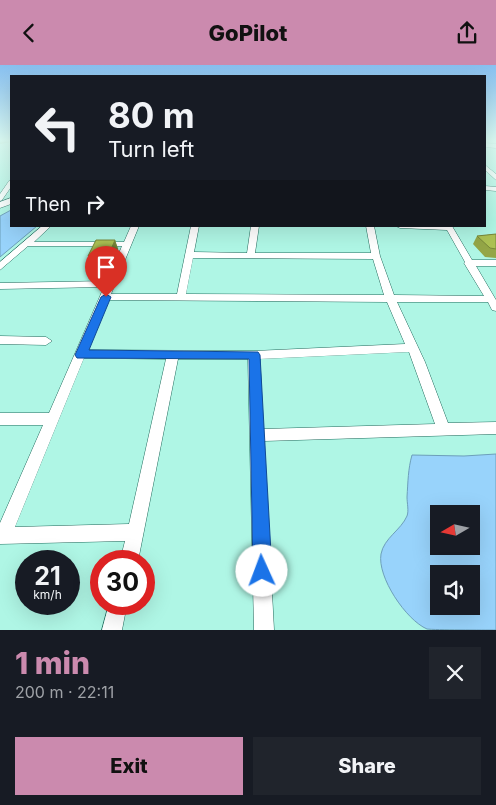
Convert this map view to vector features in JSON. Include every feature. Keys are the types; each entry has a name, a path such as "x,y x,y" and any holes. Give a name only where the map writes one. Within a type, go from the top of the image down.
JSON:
{"street":[{"path":"486,168 496,178"},
{"path":"0,199 9,180"},
{"path":"0,267 46,227"},
{"path":"135,227 81,355 1,536 136,532"},
{"path":"181,297 196,227"},
{"path":"252,254 256,227"},
{"path":"370,227 376,255 390,298 413,348 442,429"},
{"path":"448,227 496,308"},
{"path":"27,244 128,244"},
{"path":"190,255 376,255"},
{"path":"468,263 496,263"},
{"path":"0,285 111,284"},
{"path":"106,297 489,299"},
{"path":"0,339 46,341"},
{"path":"81,355 254,355 413,348"},
{"path":"132,550 173,355"},
{"path":"254,355 264,630"},
{"path":"0,419 53,419"},
{"path":"258,435 496,428"},
{"path":"112,630 115,615"}],"water":[{"path":"10,211 10,227 36,227 0,257 0,216"},
{"path":"496,454 496,630 427,629 410,617 388,585 381,563 381,554 385,543 401,526 408,514 408,481 412,455 464,456"}],"building":[{"path":"496,234 496,249 490,248 477,236"},
{"path":"96,240 115,240 108,256 88,256"}],"route":[{"path":"106,297 81,355 254,355 262,571"}]}
